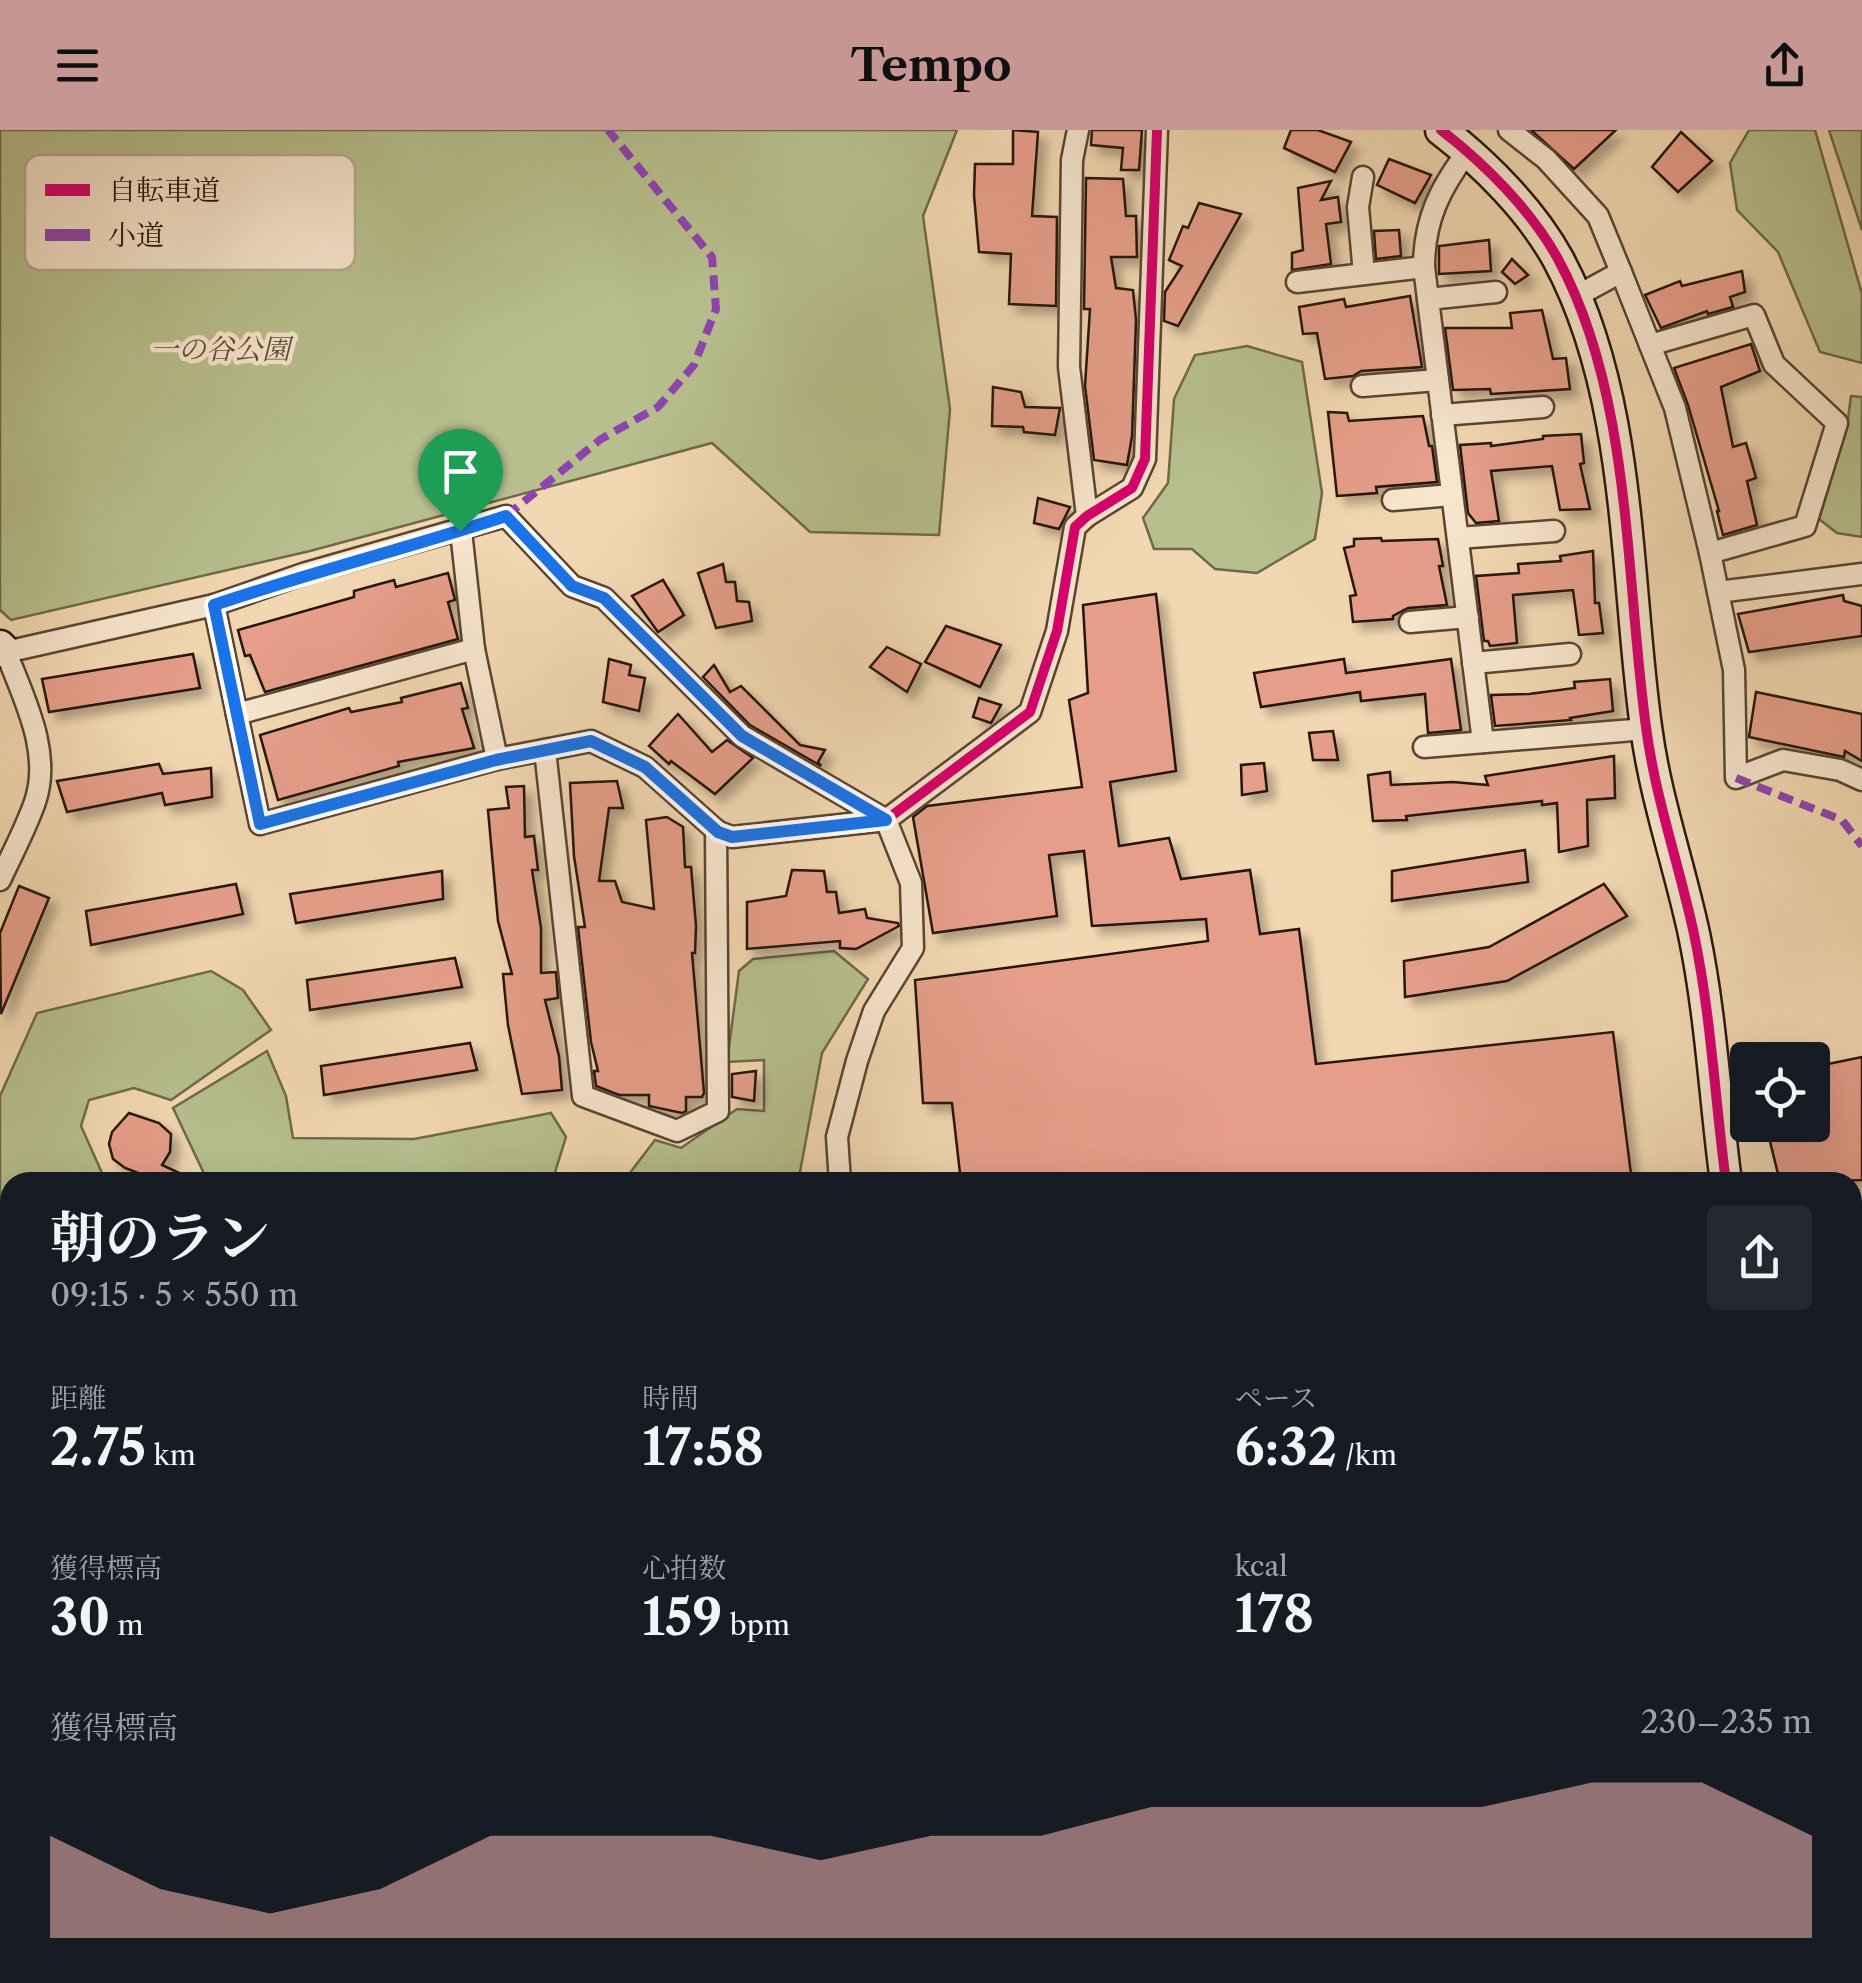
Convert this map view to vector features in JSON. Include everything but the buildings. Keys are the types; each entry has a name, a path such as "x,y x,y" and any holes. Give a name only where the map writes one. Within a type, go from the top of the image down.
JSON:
{"street":[{"path":"1078,130 1072,160 1070,367 1087,516"},
{"path":"214,605 260,824 496,760 591,741 645,767 716,830 732,837 886,820 1030,712 1057,631 1075,527 1132,488 1145,459 1157,130"},
{"path":"1441,130 1468,151 1524,211 1557,257 1595,352 1619,478 1646,729 1658,794 1694,933 1725,1172"},
{"path":"1509,130 1546,159 1598,216 1675,408 1734,670 1736,778 1783,760 1840,770 1862,780"},
{"path":"1468,151 1431,208 1424,238 1424,267 1483,742"},
{"path":"1363,177 1358,208 1364,274"},
{"path":"1297,282 1424,267"},
{"path":"1575,297 1621,272"},
{"path":"1428,299 1496,292"},
{"path":"1650,345 1754,315 1774,364 1837,423 1805,526 1710,553"},
{"path":"1362,386 1438,380"},
{"path":"1442,416 1542,407"},
{"path":"1392,500 1452,495"},
{"path":"0,880 36,800 40,762 34,725 3,649 214,605 306,573 506,516 572,586 604,598 742,736 886,820 911,883 913,948 874,1011 838,1137 840,1172"},
{"path":"460,531 474,649 496,760"},
{"path":"1458,538 1554,532"},
{"path":"1718,592 1862,574"},
{"path":"1410,622 1468,617"},
{"path":"237,714 474,649"},
{"path":"1473,663 1570,654"},
{"path":"1424,747 1646,729"},
{"path":"545,750 583,1096 677,1131 718,1112 716,830"}],"green space":[{"name":"一の谷公園","path":"0,130 957,130 923,216 950,409 939,535 810,532 712,443 310,551 11,620 0,610"},
{"path":"1749,130 1815,130 1862,294 1862,363 1820,352 1778,252 1737,210 1730,163"},
{"path":"1829,130 1862,130 1862,230"},
{"path":"1247,346 1302,362 1322,493 1315,539 1257,573 1215,569 1192,549 1154,549 1143,518 1168,483 1174,399 1195,355"},
{"path":"1851,396 1862,397 1862,537 1837,533 1819,519 1847,427"},
{"path":"834,951 868,979 822,1053 800,1172 631,1172 655,1140 681,1148 737,1109 764,1111 764,1060 727,1062 739,971 753,959"},
{"path":"211,971 243,990 271,1030 171,1100 134,1088 89,1100 81,1126 102,1172 0,1172 0,1096 37,1013"},
{"path":"267,1051 286,1096 293,1138 414,1139 551,1113 566,1137 555,1172 203,1172 173,1108"}],"marked path":[{"path":"506,516 601,439 658,407 694,365 716,309 712,257 608,130"},
{"path":"1736,778 1842,820 1862,846"}],"cycle path":[{"path":"214,605 260,824 497,759 591,741 645,767 718,832 732,837 886,820 1030,712 1057,631 1075,527 1132,488 1145,459 1157,130"},
{"path":"1441,130 1506,189 1547,241 1582,312 1600,369 1622,487 1650,753 1700,965 1725,1172"}],"route":[{"path":"506,516 572,586 604,598 742,736 886,820 732,837 718,832 645,767 591,741 496,760 260,824 214,605 306,573 460,531 506,516"}]}
